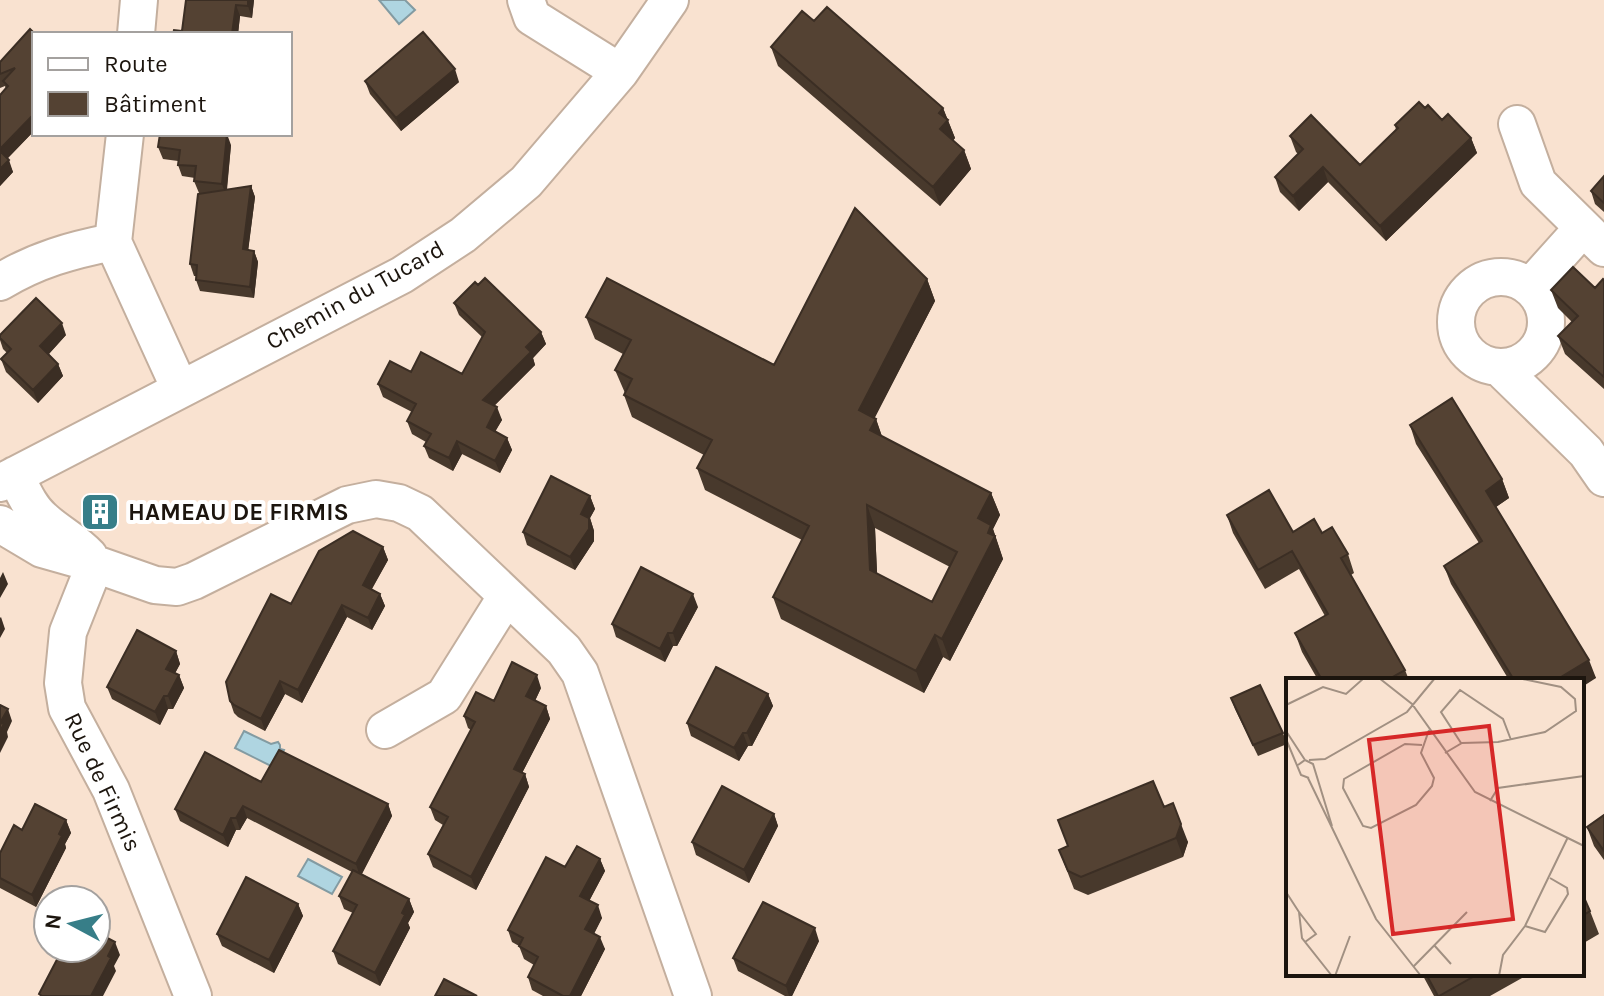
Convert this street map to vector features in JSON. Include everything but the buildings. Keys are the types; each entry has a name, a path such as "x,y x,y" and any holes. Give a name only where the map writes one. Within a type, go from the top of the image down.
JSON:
{"street":[{"path":"136,32 139,0"},
{"path":"526,0 532,17 620,72"},
{"name":"Chemin du Tucard","path":"8,479 402,275 463,235 526,182 620,72 670,0"},
{"path":"1517,124 1538,183 1588,244 1530,287"},
{"path":"125,136 113,242 180,389"},
{"path":"0,282 20,269 67,251 113,242"},
{"path":"1502,276 1517,279 1530,287 1545,310 1546,324 1543,338 1526,360 1499,367 1483,363 1471,355 1461,343 1456,328 1462,298 1472,286 1502,276"},
{"path":"1499,367 1586,452 1604,478"},
{"path":"8,479 43,519 76,542 95,564"},
{"path":"0,524 42,549 155,585 177,587 347,505 376,499 399,503 420,513 564,650 580,673 693,996"},
{"name":"Rue de Firmis","path":"95,564 68,632 63,683 67,708 117,803 193,996"},
{"path":"385,730 444,696 506,597"}],"water":[{"path":"379,0 405,0 415,10 399,24"},
{"path":"244,731 271,744 278,742 280,749 284,750 275,768 235,748"},
{"path":"308,859 342,877 332,894 298,876"}],"place":[{"name":"HAMEAU DE FIRMIS","path":"100,512"}]}
